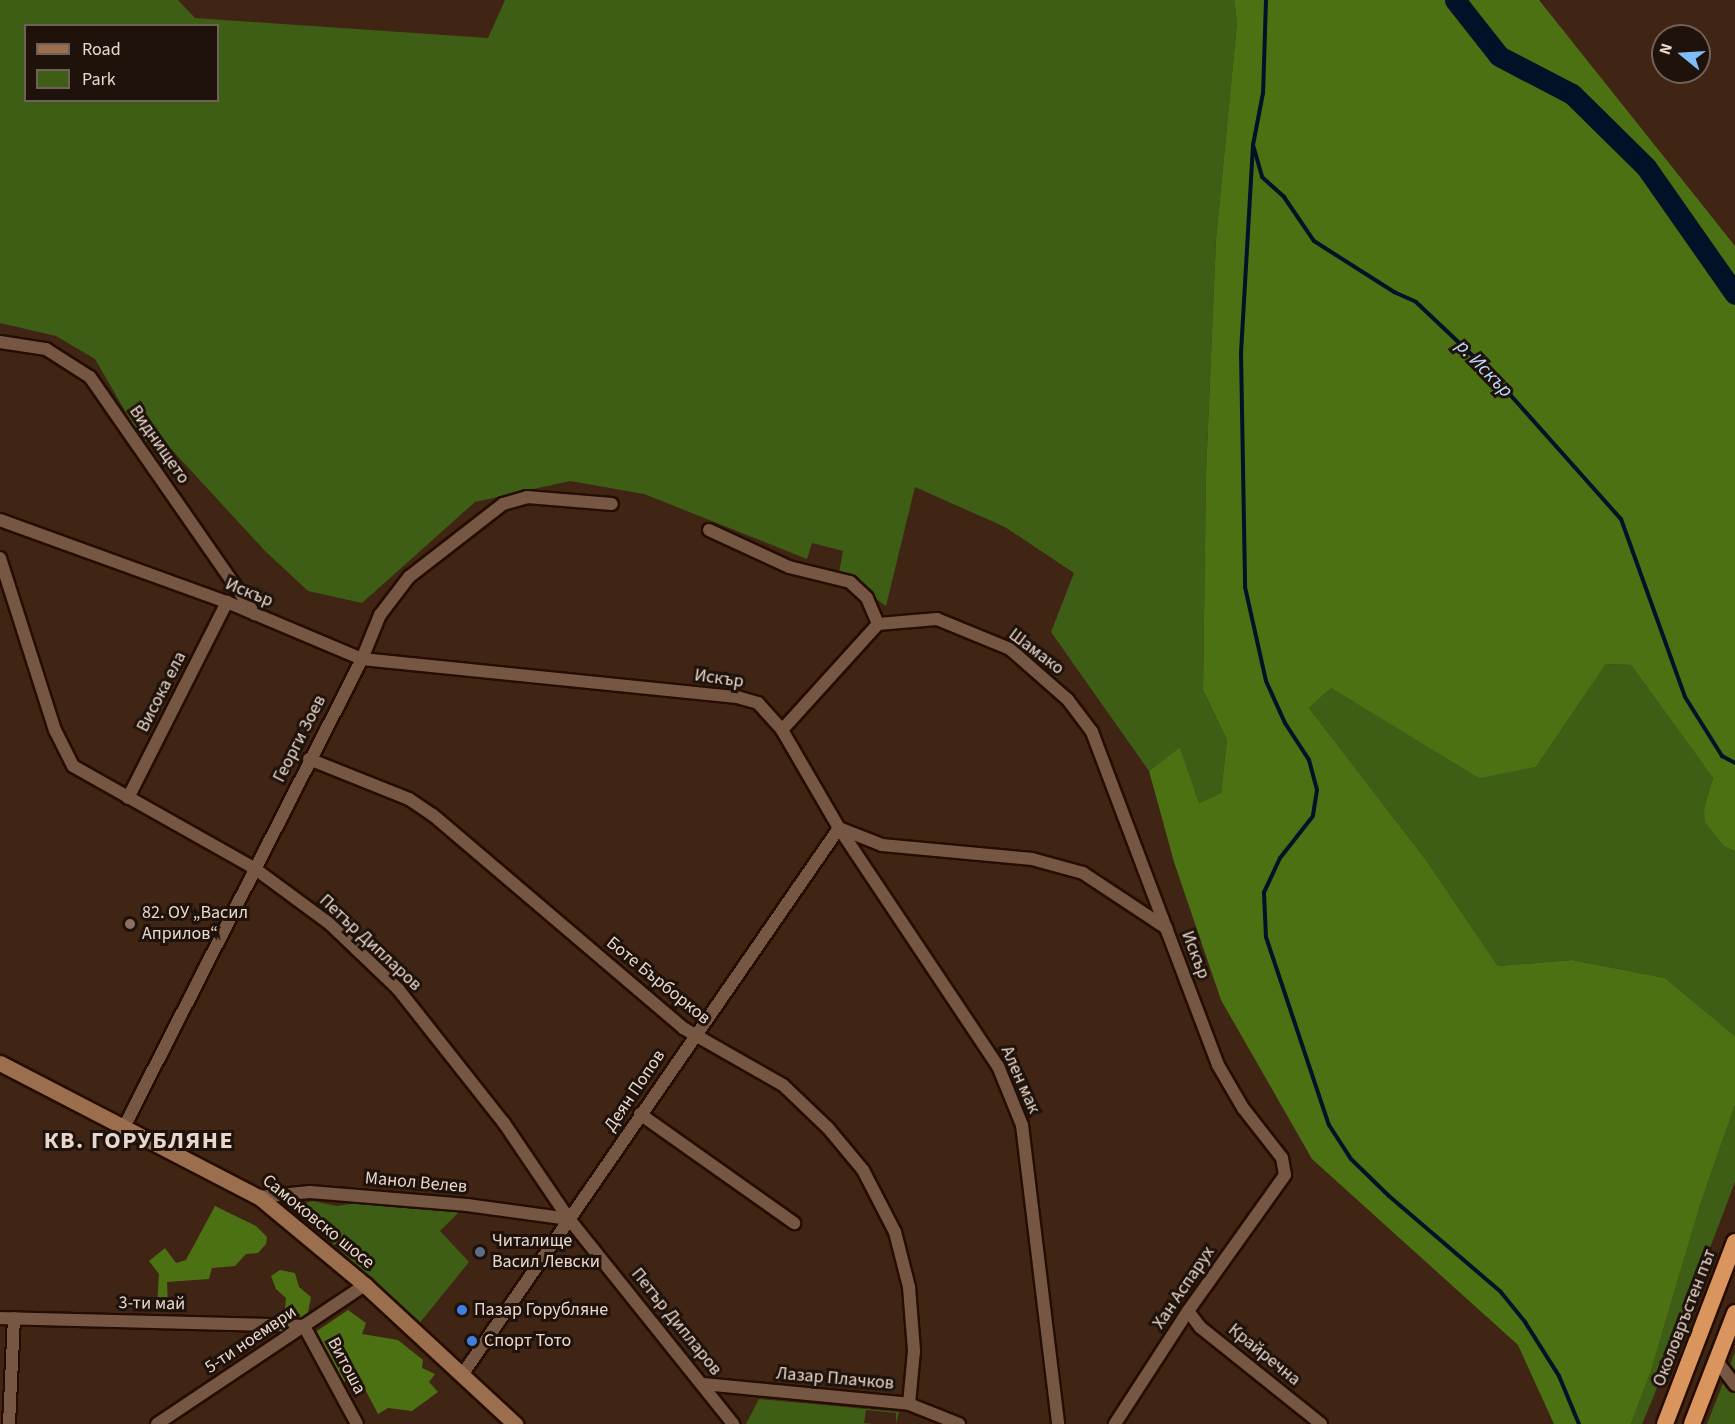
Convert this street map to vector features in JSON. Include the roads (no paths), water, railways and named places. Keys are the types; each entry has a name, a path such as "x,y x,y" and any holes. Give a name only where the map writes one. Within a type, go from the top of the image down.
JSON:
{"highway":[{"name":"Околовръстен път","path":"1664,1424 1735,1242"},
{"path":"1694,1424 1735,1313"}],"main road":[{"name":"Самоковско шосе","path":"0,1063 125,1125 259,1197 365,1285 515,1424"}],"street":[{"name":"Виднището","path":"0,342 46,349 90,377 255,615"},
{"name":"Георги Зоев","path":"125,1125 309,759 362,659 381,615 409,577 490,512 527,497 612,504"},
{"name":"Искър","path":"0,520 226,602 362,659 737,698 758,703 782,730 839,828 882,845 1032,859 1083,873 1166,928 1218,1065 1243,1108 1282,1158 1285,1174"},
{"path":"709,530 789,567 807,568 850,582 867,598 878,624 782,730"},
{"name":"Петър Дипларов","path":"0,558 55,730 73,766 254,868 330,924 398,989 504,1123 569,1219 733,1424"},
{"name":"Висока ела","path":"128,798 226,602"},
{"name":"Шамако","path":"878,624 937,618 968,630 1010,649 1068,700 1092,732 1166,928"},
{"name":"Боте Бърборков","path":"309,759 409,799 433,815 695,1035 783,1085 828,1128 863,1170 895,1232 909,1287 914,1351 909,1404"},
{"name":"Деян Попов","path":"462,1375 839,828"},
{"name":"Ален мак","path":"839,828 998,1066 1022,1125 1058,1424"},
{"path":"640,1114 794,1223"},
{"name":"Хан Аспарух","path":"1115,1424 1188,1311 1285,1174"},
{"name":"Манол Велев","path":"259,1197 310,1192 467,1205 569,1219"},
{"name":"5-ти ноември","path":"157,1424 365,1285"},
{"name":"Крайречна","path":"1188,1311 1200,1327 1321,1424"},
{"name":"3-ти май","path":"0,1318 304,1326"},
{"path":"9,1424 14,1318"},
{"name":"Витоша","path":"304,1326 357,1424"},
{"path":"1715,1366 1735,1385"},
{"name":"Лазар Плачков","path":"703,1384 909,1404 959,1424"}],"waterway":[{"name":"р. Искър","path":"1266,0 1263,93 1253,145 1262,177 1284,197 1314,241 1394,292 1416,302 1489,371 1621,519 1685,697 1722,756 1735,763"},
{"name":"р. Искър","path":"1455,0 1499,56 1572,94 1646,167 1735,294"},
{"path":"1253,145 1241,352 1245,587 1266,681 1285,723 1309,760 1317,790 1313,816 1280,858 1264,893 1266,937 1329,1125 1351,1159 1389,1196 1500,1291 1525,1322 1559,1376 1579,1424"}],"place":[{"name":"82. ОУ „Васил Априлов“","path":"130,924"},
{"name":"Читалище Васил Левски","path":"480,1252"},
{"name":"Пазар Горубляне","path":"462,1310"},
{"name":"Спорт Тото","path":"472,1341"}],"district":[{"name":"КВ. ГОРУБЛЯНЕ","path":"139,1141"}]}
